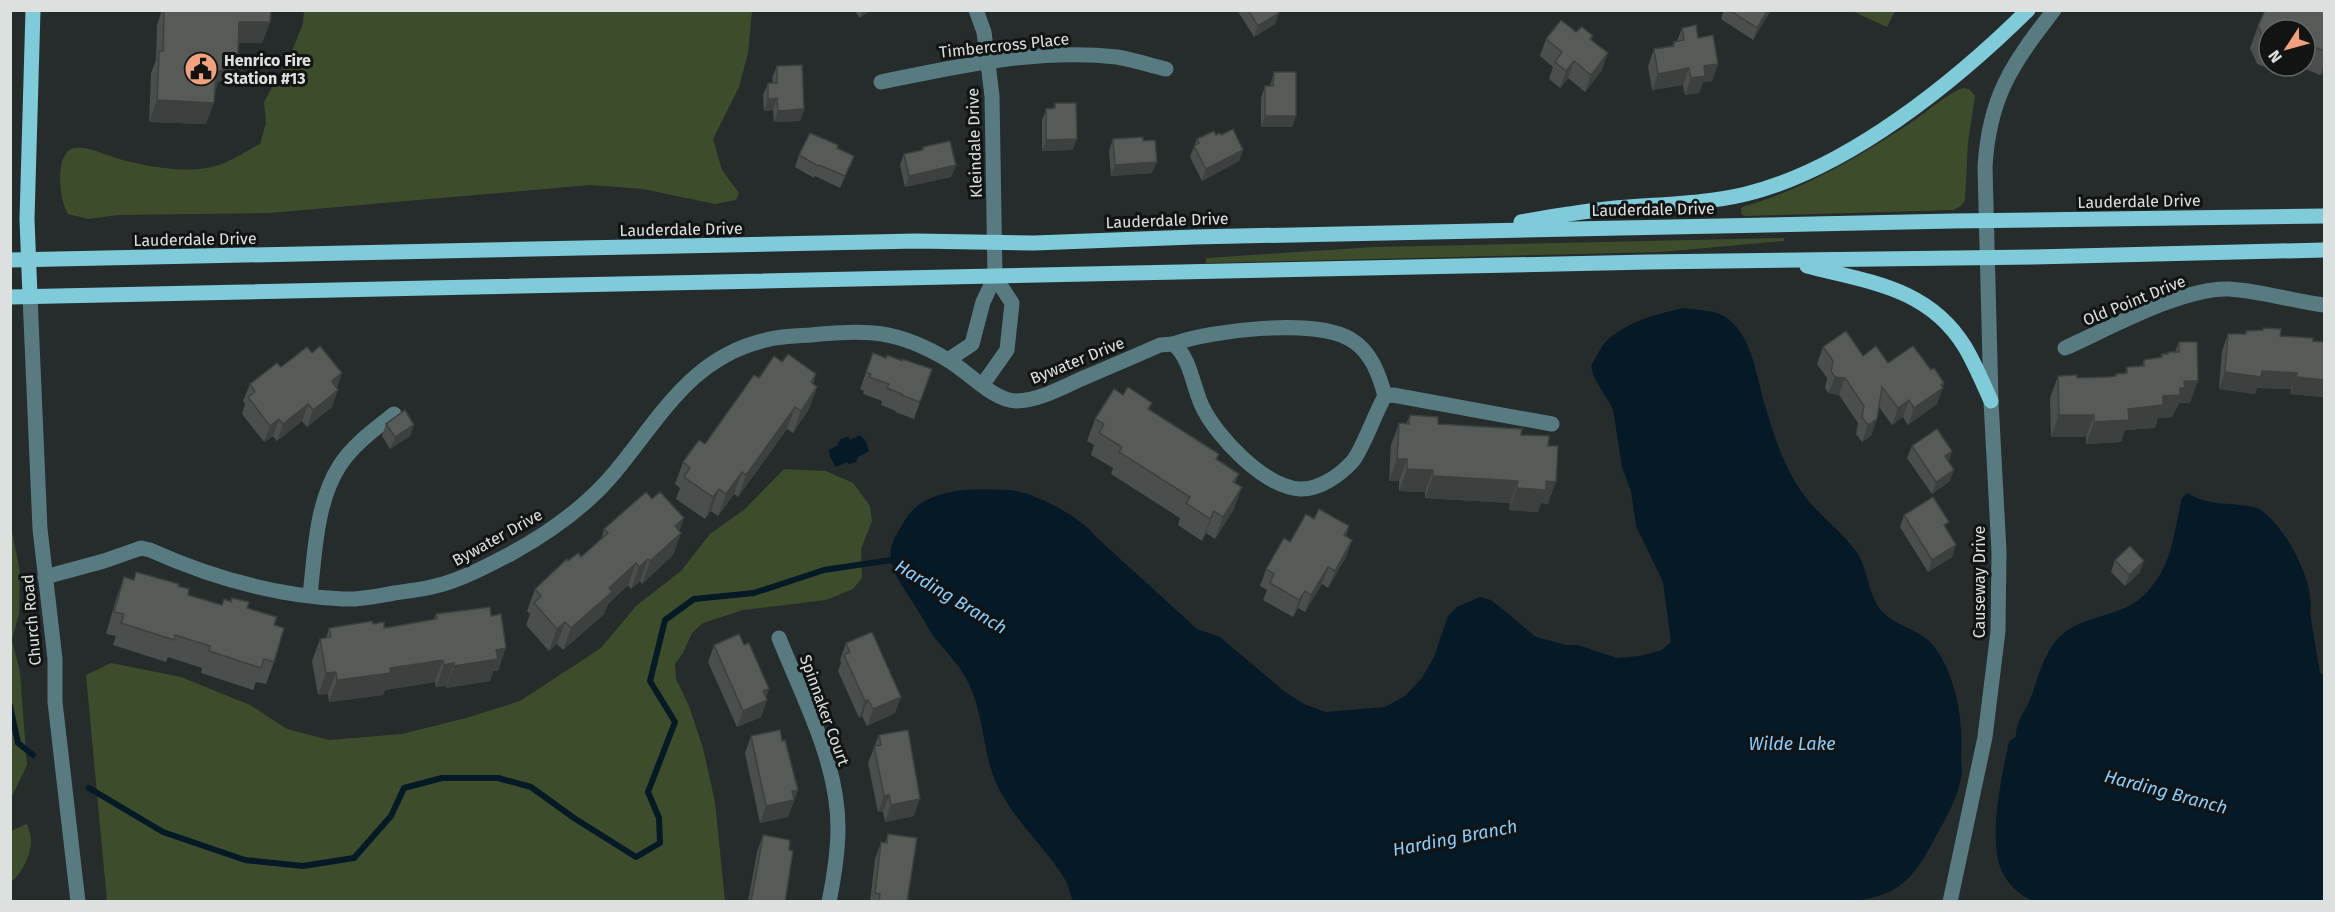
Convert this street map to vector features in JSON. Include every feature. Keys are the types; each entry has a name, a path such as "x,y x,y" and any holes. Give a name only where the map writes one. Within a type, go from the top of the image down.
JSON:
{"main road":[{"name":"Church Road","path":"30,296 28,260 33,10"},
{"path":"1460,231 1605,209 1709,201 1747,194 1785,181 1838,156 1907,113 1966,68 2028,10"},
{"name":"Lauderdale Drive","path":"10,260 917,241 1034,243 1460,231 1987,220 2325,216"},
{"path":"10,297 2325,250"},
{"path":"1786,260 1884,285 1902,291 1924,304 1945,321 1962,342 1991,401"}],"street":[{"name":"Kleindale Drive","path":"948,360 972,344 983,302 995,277 992,96 984,32 976,10"},
{"name":"Causeway Drive","path":"1950,902 1985,737 1998,631 1999,552 1991,401 1985,167 1988,128 1993,110 2014,67 2054,10"},
{"name":"Timbercross Place","path":"881,82 959,66 1071,55 1118,58 1166,69"},
{"path":"983,384 1007,350 1012,303 995,277"},
{"name":"Old Point Drive","path":"2065,348 2194,293 2213,290 2240,291 2325,306"},
{"name":"Church Road","path":"30,296 37,480 55,659 55,702 78,902"},
{"path":"1277,328 1311,328 1335,332 1351,339 1365,352 1376,368 1385,396 1354,460 1338,475 1316,487 1300,489 1287,486 1256,472 1223,436 1202,407 1182,353 1173,344 1189,338 1216,333 1277,328"},
{"name":"Bywater Drive","path":"45,577 141,548 211,574 269,590 344,599 421,591 454,581 481,569 537,539 586,502 615,473 689,380 741,347 767,339 854,331 892,335 948,360 1002,398 1014,401 1027,400 1059,389 1160,345 1173,344"},
{"path":"1385,396 1393,395 1552,424"},
{"path":"310,594 317,531 331,482 341,464 364,438 394,414"},
{"name":"Spinnaker Court","path":"779,638 825,755 835,795 838,826 837,855 829,902"}],"green space":[{"path":"304,11 752,11 748,53 739,87 713,139 722,170 739,193 736,200 715,204 643,189 590,185 269,213 118,215 89,219 68,214 62,199 61,167 63,158 68,151 74,148 91,150 144,165 186,170 224,163 260,144 266,123 264,102 292,51 303,23"},
{"path":"1852,11 1895,11 1887,27"},
{"path":"1962,88 1969,89 1975,96 1968,142 1965,200 1961,206 1953,210 1744,216 1741,213 1741,208 1745,206 1809,182 1850,160"},
{"path":"1784,238 1784,241 1661,252 1206,263 1206,258 1375,247"},
{"path":"784,469 826,471 853,483 870,506 872,521 861,549 862,578 853,589 826,600 743,610 703,623 692,633 675,664 676,679 689,706 703,748 715,802 725,901 107,901 86,675 111,663 181,677 250,705 287,729 329,740 402,734 466,718 520,701 601,648 636,606 681,571 710,534 745,509"},
{"path":"10,522 20,572 19,614 12,640 20,672 27,765 11,798"},
{"path":"27,824 31,839 29,854 21,870 11,882 11,831"}],"water":[{"name":"Wilde Lake","path":"1683,308 1717,313 1736,326 1749,348 1776,439 1787,466 1802,493 1856,551 1880,609 1891,619 1929,641 1938,652 1951,680 1961,727 1961,778 1947,815 1927,852 1902,884 1880,895 1847,902 1073,901 1063,876 1013,812 999,789 989,763 978,710 966,677 934,637 895,572 891,557 892,545 905,520 914,509 937,495 966,490 1009,490 1043,500 1068,513 1088,528 1197,629 1220,637 1285,692 1304,704 1326,712 1385,707 1405,696 1422,678 1434,657 1448,616 1457,607 1480,597 1491,600 1536,637 1566,645 1578,645 1617,658 1640,656 1662,650 1671,642 1663,582 1636,526 1631,491 1622,467 1613,409 1594,377 1591,366 1603,345 1619,331 1651,317"},
{"path":"860,435 869,451 858,457 856,462 849,464 847,462 836,467 829,450 839,445 841,439 848,437 850,440"},
{"path":"2187,493 2206,501 2259,509 2279,528 2303,571 2311,601 2310,613 2320,673 2324,675 2324,901 2033,901 2010,884 2003,874 1997,856 1996,824 2009,742 2016,736 2017,726 2044,662 2057,640 2083,622 2117,611 2139,600 2157,580 2168,558 2182,498"}],"building":[{"name":"Henrico Fire Station #13","path":"164,10 271,10 270,22 239,22 238,55 232,55 231,61 223,60 222,71 216,71 214,103 157,100 159,51 163,51"},
{"path":"1248,10 1278,10 1279,13 1258,26"},
{"path":"1729,10 1768,10 1757,28"},
{"path":"2265,10 2325,10 2325,51 2317,48 2317,18 2262,18"},
{"path":"1561,20 1576,32 1582,27 1593,36 1590,39 1608,53 1591,75 1574,61 1566,71 1555,62 1562,52 1546,39"},
{"path":"1696,25 1698,38 1713,35 1718,64 1704,66 1705,76 1691,78 1689,68 1658,74 1654,49 1674,46 1674,42 1684,40 1682,28"},
{"path":"802,65 804,109 778,111 777,98 768,99 768,83 777,83 777,66"},
{"path":"1274,72 1296,72 1296,116 1265,116 1265,86 1273,86"},
{"path":"1055,103 1076,103 1077,139 1046,140 1046,109 1055,108"},
{"path":"1233,129 1243,150 1206,169 1194,146 1199,143 1197,139 1214,131 1216,135 1220,133 1221,135"},
{"path":"810,133 838,145 837,148 854,156 845,176 818,166 799,155"},
{"path":"1143,137 1143,141 1155,140 1157,162 1115,165 1113,139"},
{"path":"950,141 956,165 909,176 904,154"},
{"path":"2263,328 2281,329 2280,336 2313,338 2313,341 2325,342 2325,380 2296,377 2297,373 2262,371 2261,377 2225,372 2228,334 2246,334 2246,331 2263,330"},
{"path":"1846,331 1863,356 1876,346 1888,363 1913,346 1931,370 1934,368 1944,383 1941,385 1943,388 1914,408 1909,400 1898,408 1882,387 1877,419 1868,425 1862,417 1864,406 1845,378 1835,377 1831,371 1833,361 1823,347"},
{"path":"2179,342 2197,342 2198,381 2184,381 2185,388 2180,388 2180,395 2163,396 2163,405 2128,409 2129,420 2094,422 2094,415 2059,415 2058,376 2110,377 2127,373 2127,367 2144,366 2144,360 2162,357 2162,354 2168,354 2168,352 2179,352"},
{"path":"320,346 342,373 332,381 338,390 313,410 308,404 283,424 279,419 270,426 248,397 255,392 250,384 277,363 281,367 307,347 312,353"},
{"path":"873,353 932,369 920,402 887,388 889,384 869,377 871,374 866,372"},
{"path":"788,354 816,374 811,382 817,387 801,411 795,407 746,475 742,472 726,494 719,489 713,497 684,477 690,468 683,462 699,440 705,444 754,375 759,378 774,356 782,362"},
{"path":"1128,387 1152,403 1148,409 1219,454 1216,459 1239,474 1233,482 1242,487 1223,517 1214,511 1210,519 1186,503 1190,497 1119,452 1122,447 1099,433 1104,424 1095,419 1114,389 1123,395"},
{"path":"405,410 414,425 395,437 386,424"},
{"path":"1410,415 1438,417 1438,424 1522,429 1521,435 1549,436 1548,446 1558,446 1556,482 1546,481 1546,490 1517,488 1518,481 1433,476 1433,470 1407,469 1407,459 1397,459 1399,423 1409,424"},
{"path":"1937,429 1952,451 1945,456 1954,470 1936,482 1912,446"},
{"path":"646,492 652,499 660,492 684,518 675,526 681,533 650,561 648,559 639,567 636,563 609,588 612,592 571,628 565,622 557,629 534,603 541,596 535,589 567,559 568,561 578,553 581,557 608,533 604,529"},
{"path":"1933,497 1949,522 1944,525 1956,545 1932,560 1904,515"},
{"path":"1319,509 1349,526 1344,535 1352,540 1335,571 1328,567 1311,595 1305,591 1299,600 1270,583 1274,574 1266,569 1284,538 1290,542 1306,514 1314,519"},
{"path":"2130,546 2144,561 2129,575 2115,560"},
{"path":"136,572 179,584 178,586 189,589 188,595 222,605 224,599 231,602 232,598 249,602 247,608 277,617 274,625 284,628 274,662 264,659 261,668 209,651 210,646 175,635 174,640 121,623 124,614 114,612 124,577 134,580"},
{"path":"490,607 491,616 501,614 506,648 496,650 498,659 454,666 454,663 444,665 443,660 390,668 391,673 337,680 336,672 326,673 320,639 331,637 329,628 372,621 373,624 384,622 384,628 437,619 436,614"},
{"path":"872,632 901,697 873,709 868,700 865,701 844,655 850,652 846,643"},
{"path":"739,634 744,645 749,643 769,689 763,691 767,700 743,711 714,645"},
{"path":"780,730 782,741 785,740 798,790 792,791 794,800 766,806 751,736"},
{"path":"908,730 920,799 891,805 889,795 884,796 874,746 881,745 879,735"},
{"path":"888,834 917,838 907,902 879,902 880,894 875,893 881,842 887,843"},
{"path":"763,835 790,840 789,850 793,851 785,902 751,902"}],"waterway":[{"name":"Harding Branch","path":"89,788 163,832 245,860 303,866 354,858 391,816 404,788 442,778 498,778 531,787 574,818 636,857 660,843 659,818 648,792 675,722 650,681 665,620 694,599 754,593 824,570 891,560 896,564"},
{"name":"Harding Branch","path":"10,706 18,743 33,755"}],"place":[{"name":"Henrico Fire Station #13","path":"201,69"}]}
